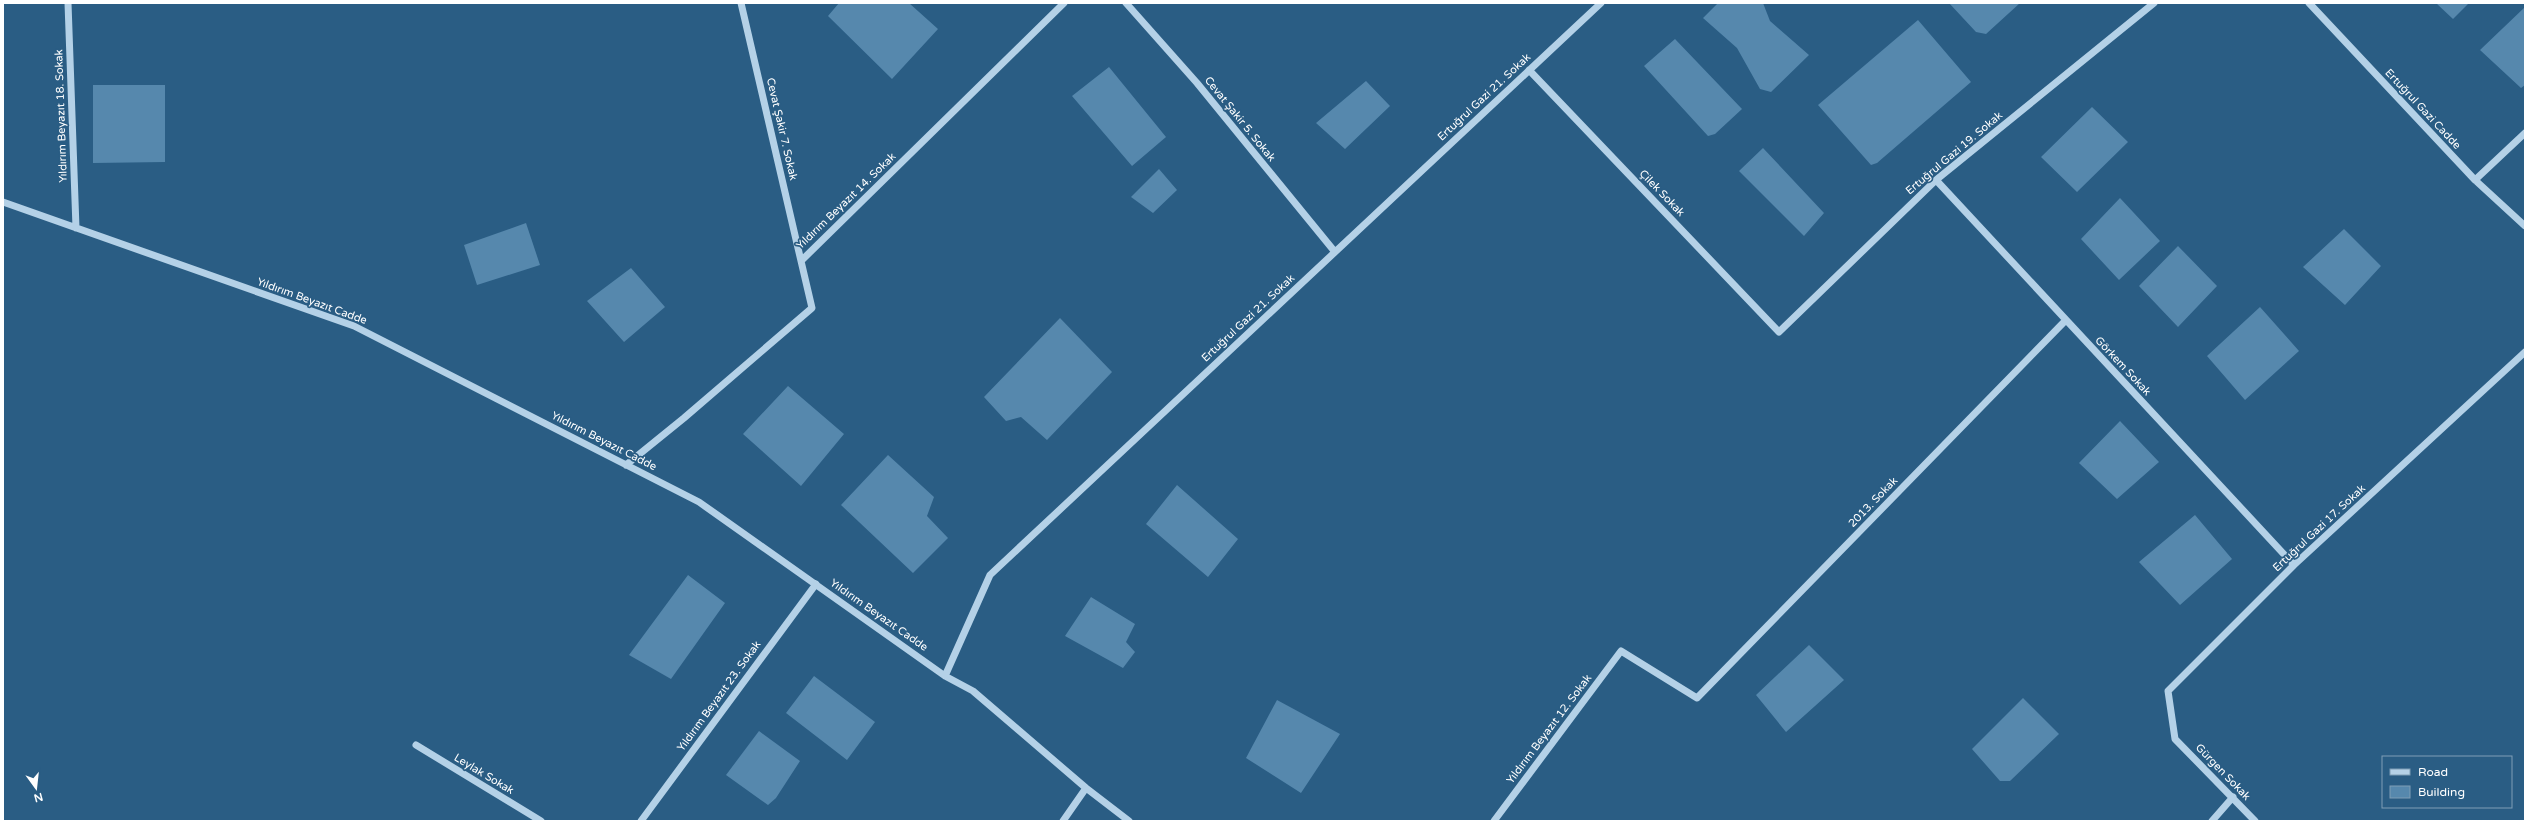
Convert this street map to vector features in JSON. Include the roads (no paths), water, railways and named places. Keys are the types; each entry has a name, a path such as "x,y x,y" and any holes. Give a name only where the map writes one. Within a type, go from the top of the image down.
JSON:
{"street":[{"name":"Yıldırım Beyazıt 18. Sokak","path":"68,3 76,228"},
{"name":"Cevat Şakir 7. Sokak","path":"741,3 801,261"},
{"name":"Yıldırım Beyazıt 14. Sokak","path":"626,465 684,418 812,308 801,261 1064,3"},
{"name":"Cevat Şakir 5. Sokak","path":"1126,3 1196,83 1335,252"},
{"name":"Ertuğrul Gazi 21. Sokak","path":"945,676 990,575 1601,3"},
{"name":"Ertuğrul Gazi 19. Sokak","path":"1779,332 1936,180 2154,3"},
{"name":"Ertuğrul Gazi Cadde","path":"2309,3 2475,180 2525,226"},
{"name":"Çilek Sokak","path":"1529,70 1779,332"},
{"path":"2475,180 2525,133"},
{"name":"Görkem Sokak","path":"1936,180 2294,565"},
{"name":"Yıldırım Beyazıt Cadde","path":"3,202 354,326 699,502 945,676 973,691 1086,788 1129,821"},
{"name":"2013. Sokak","path":"1621,651 1697,698 2066,321"},
{"name":"Ertuğrul Gazi 17. Sokak","path":"2175,738 2168,691 2294,565 2525,352"},
{"name":"Yıldırım Beyazıt 23. Sokak","path":"641,821 816,584"},
{"name":"Yıldırım Beyazıt 12. Sokak","path":"1494,821 1621,651"},
{"name":"Gürgen Sokak","path":"2175,738 2255,821"},
{"name":"Leylak Sokak","path":"416,745 541,821"},
{"path":"1063,821 1086,788"},
{"path":"2212,821 2233,797"}]}
